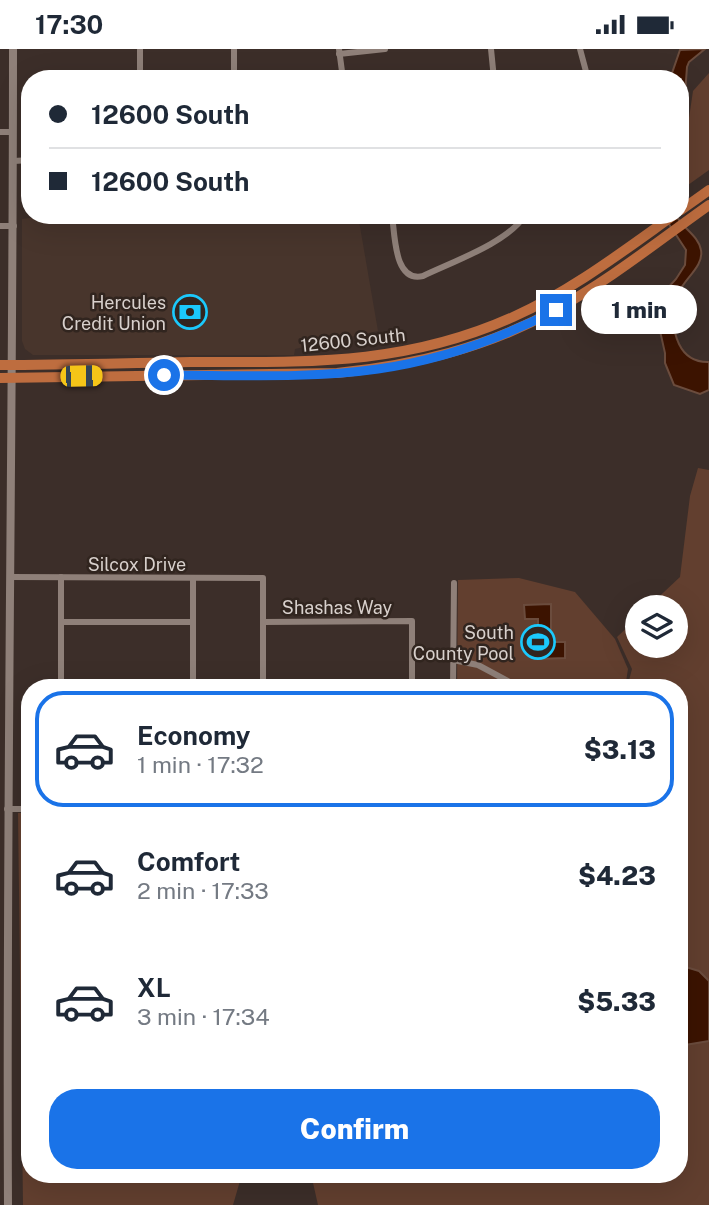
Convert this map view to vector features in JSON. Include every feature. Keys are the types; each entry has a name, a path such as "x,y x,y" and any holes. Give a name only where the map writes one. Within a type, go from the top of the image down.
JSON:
{"main road":[{"path":"689,204 709,190"},
{"name":"12600 South","path":"689,220 707,207"},
{"name":"12600 South","path":"0,366 296,362 351,360 398,354 437,345 513,318 593,273 661,224"},
{"name":"12600 South","path":"0,377 337,373 409,364 481,344 522,327 599,283 684,224"}],"street":[{"path":"8,1205 4,1036 7,809 4,797 10,577 13,49"},
{"path":"140,49 140,70"},
{"path":"234,49 234,70"},
{"path":"342,70 339,52 385,49"},
{"path":"491,49 494,70"},
{"path":"580,49 586,70"},
{"path":"0,131 13,132"},
{"path":"14,161 21,161"},
{"path":"394,224 401,266 411,277 423,276 506,236 519,224"},
{"path":"0,226 14,226"},
{"name":"Silcox Drive","path":"10,577 263,578 263,622"},
{"path":"61,577 61,679"},
{"path":"193,578 193,679"},
{"path":"453,679 454,583"},
{"name":"Shashas Way","path":"263,622 412,621 412,679"},
{"path":"61,622 193,622"},
{"path":"263,622 263,679"},
{"path":"453,660 478,665 504,679"},
{"path":"7,809 21,809"}],"shaded area":[{"path":"705,49 689,62 687,70 673,70 680,50"},
{"path":"709,73 709,170 689,184 689,118 693,91"},
{"path":"22,224 360,224 378,331 295,349 294,355 33,355 25,349 22,341"},
{"path":"669,224 682,224 697,240 701,250 697,267 678,294 674,317 676,335 684,351 699,361 709,362 709,390 700,394 674,385 665,363 658,322 665,291 685,265 686,250"},
{"path":"698,468 709,470 709,1205 318,1205 313,1183 688,1183 688,679 629,679 632,669 627,658 688,658 688,595 661,595 680,577 690,496"},
{"path":"519,578 575,592 615,639 628,669 626,679 457,679 458,580"},
{"path":"551,604 551,642 565,642 565,658 538,659 538,619 525,619 524,605"},
{"path":"625,629 625,654 617,637"},
{"path":"18,813 21,813 21,1048"},
{"path":"688,968 699,971 709,981 709,1041 688,1044"},
{"path":"23,1183 239,1183 233,1205 23,1205"}],"place":[{"name":"Hercules Credit Union","path":"190,312"},
{"name":"South County Pool","path":"538,642"}],"route":[{"path":"164,375 337,373 409,364 481,344 556,310"}]}
